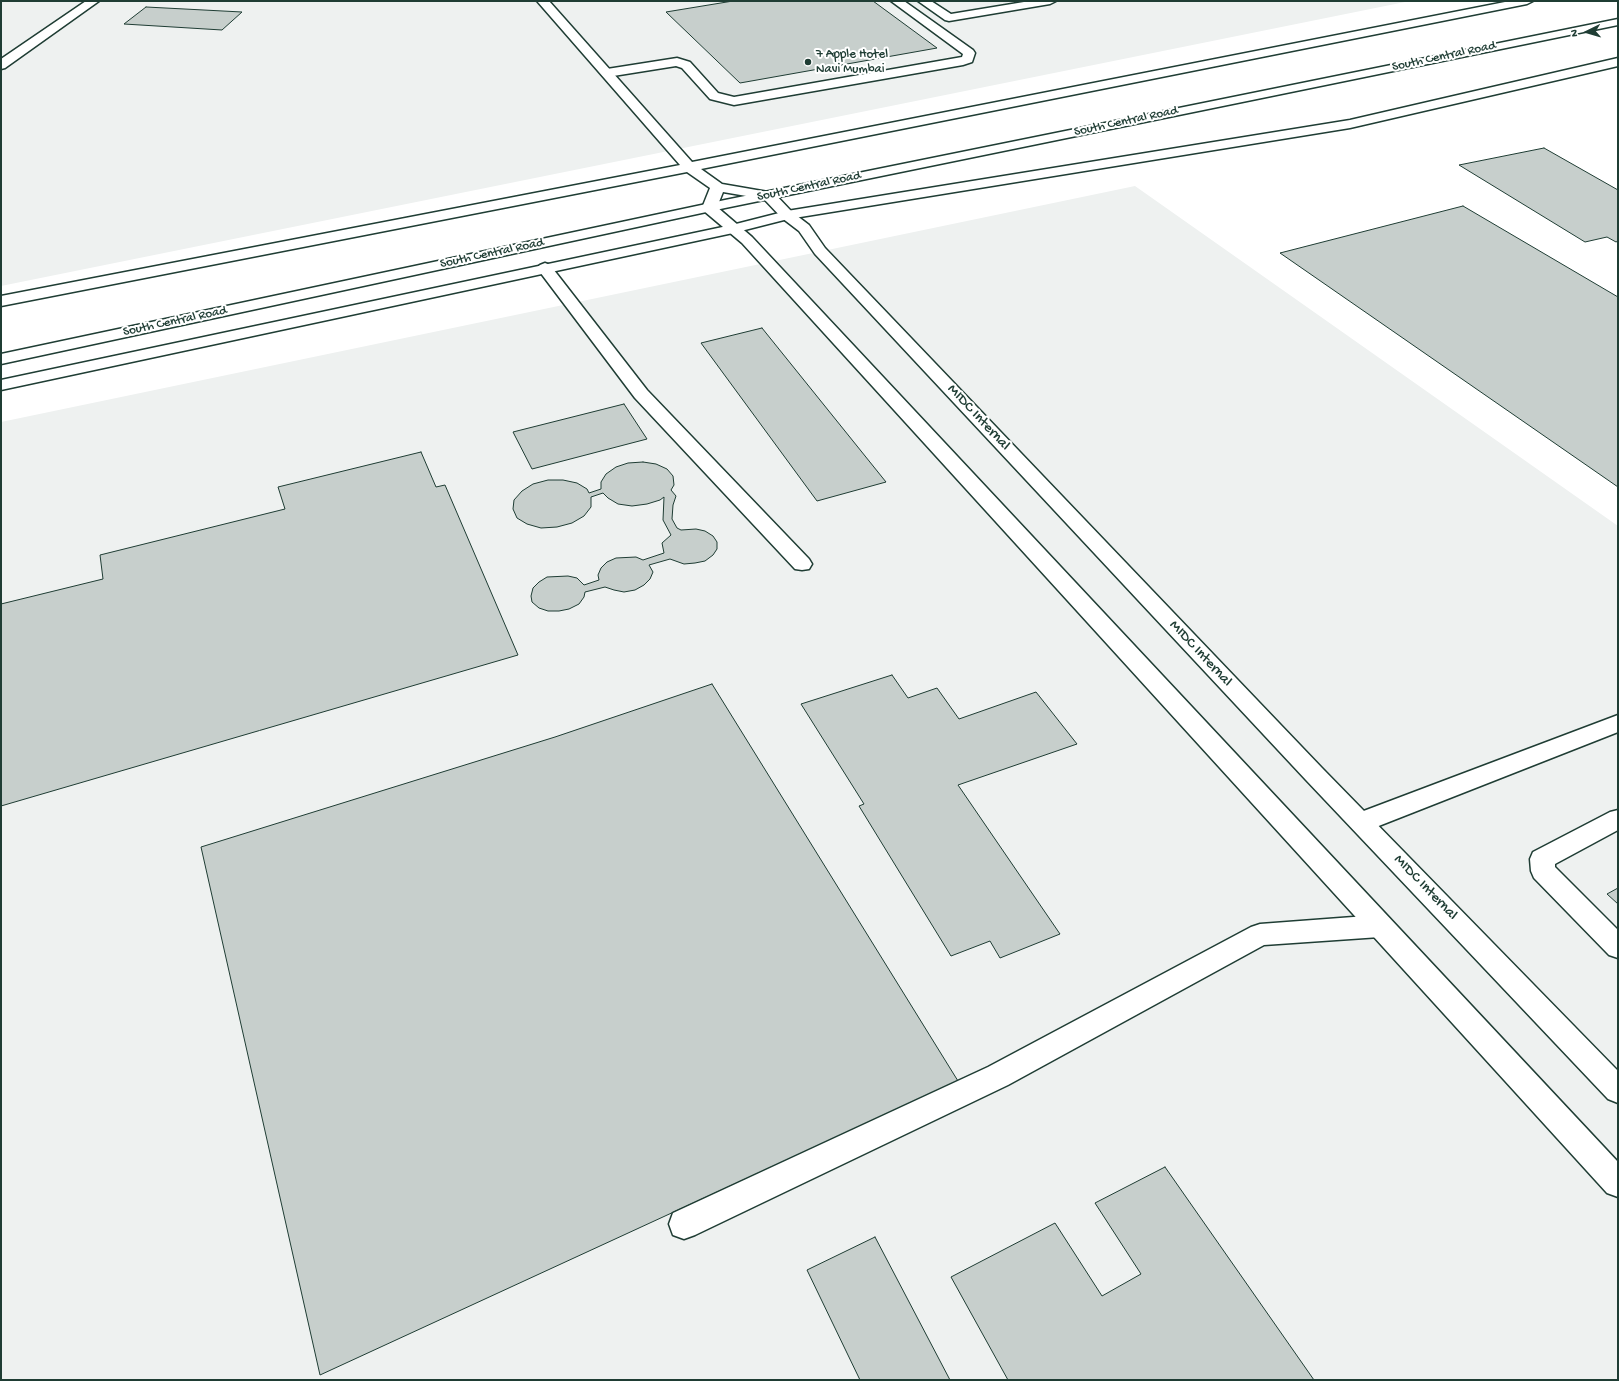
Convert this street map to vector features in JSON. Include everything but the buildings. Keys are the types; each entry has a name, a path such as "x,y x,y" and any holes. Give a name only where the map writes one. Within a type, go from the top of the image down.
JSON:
{"street":[{"path":"1,65 93,1"},
{"path":"543,1 689,167 718,187 769,196"},
{"path":"607,73 677,62 686,65 714,96 722,100 734,100 963,62 968,59 969,53 897,1"},
{"path":"924,1 949,18 1050,1"},
{"path":"1,301 689,167 1527,1"},
{"name":"South Central Road","path":"1,359 708,208 1618,22"},
{"name":"South Central Road","path":"1,385 733,229 787,214 1350,124 1618,62"},
{"path":"718,187 708,208 747,240 1618,1183"},
{"name":"MIDC Internal","path":"769,196 804,228 820,251 845,278 1314,774 1362,822 1618,1090"},
{"path":"545,268 641,394 802,564"},
{"path":"1362,822 1618,723"},
{"path":"1618,819 1542,859 1543,871 1618,947"},
{"path":"684,1224 998,1076 1260,935 1380,926"}],"shaded area":[{"path":"1,1 1410,1 1,286"},
{"path":"1135,186 1618,526 1618,1380 1,1380 1,422"}],"place":[{"name":"7 Apple Hotel Navi Mumbai","path":"808,62"}]}
